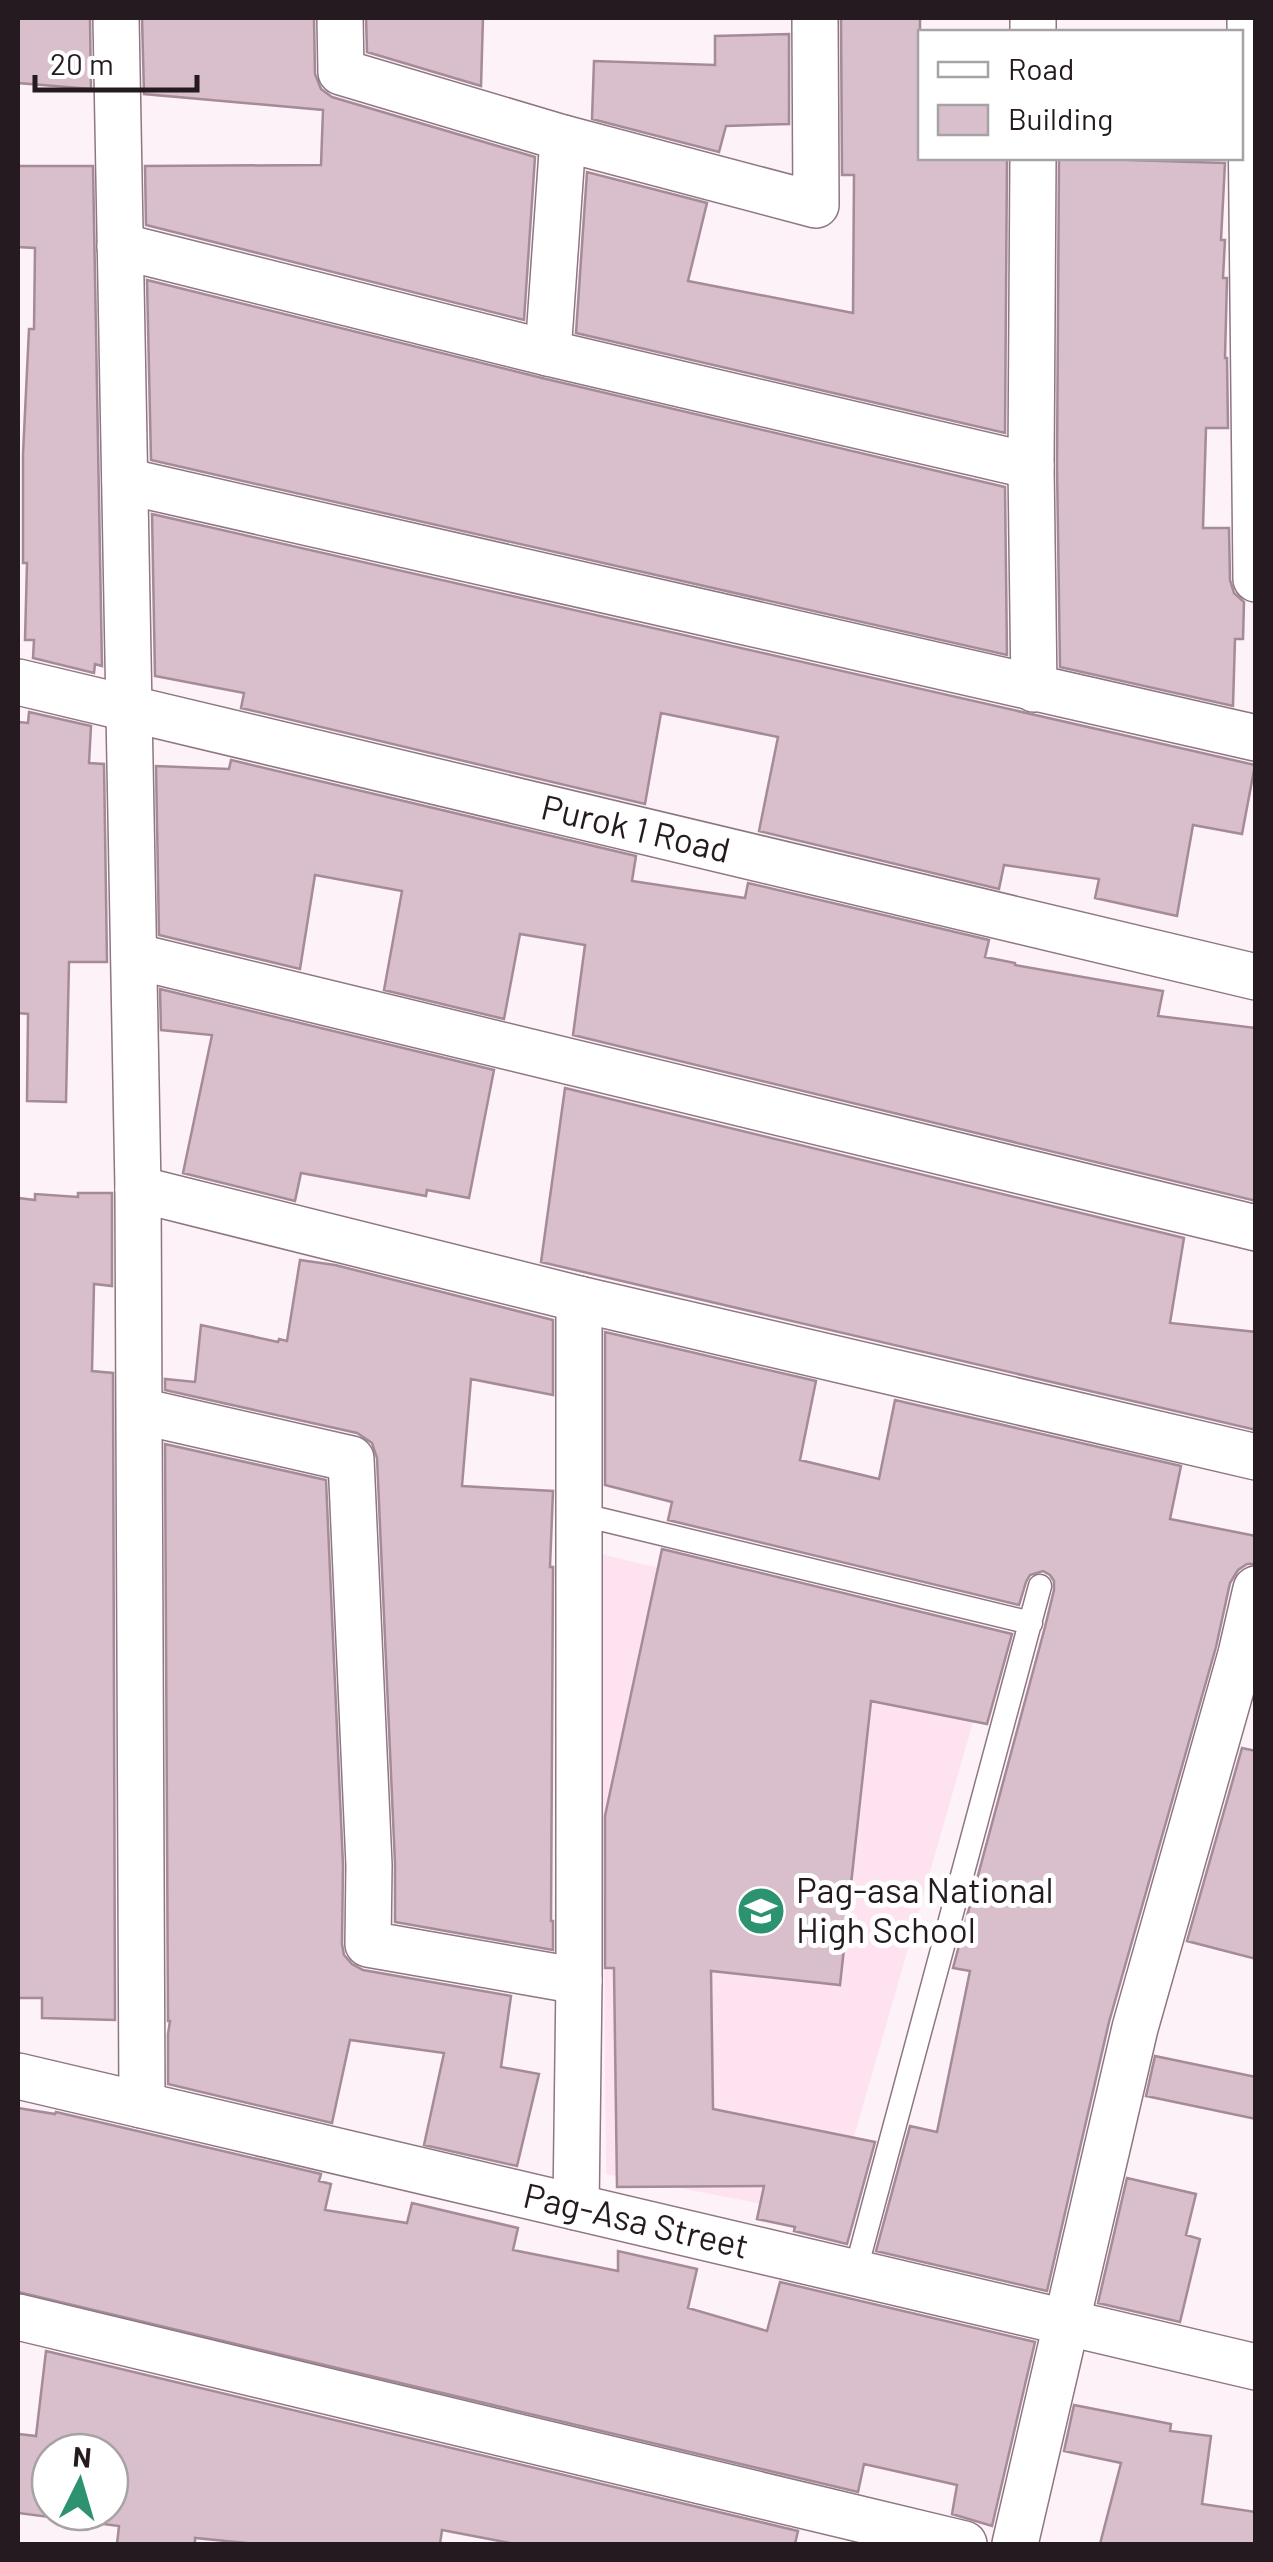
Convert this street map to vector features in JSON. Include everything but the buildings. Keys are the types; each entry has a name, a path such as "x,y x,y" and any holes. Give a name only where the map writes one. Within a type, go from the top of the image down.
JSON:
{"street":[{"path":"116,18 138,1189 142,2105"},
{"path":"340,18 340,72 563,138 815,224 815,18"},
{"path":"1250,18 1256,579"},
{"path":"548,353 563,138"},
{"path":"1032,160 1034,689"},
{"path":"120,246 548,353 1031,466"},
{"path":"124,481 1256,738"},
{"name":"Purok 1 Road","path":"18,682 1256,976"},
{"path":"134,956 1256,1228"},
{"path":"138,1189 579,1298 1256,1457"},
{"path":"576,2207 579,1298"},
{"path":"140,1411 351,1459 369,1865 368,1944 579,1981"},
{"path":"1014,2544 1134,2028 1256,1589"},
{"name":"Pag-Asa Street","path":"18,2076 1256,2367"},
{"path":"18,2317 964,2544"}],"lane":[{"path":"579,1514 1031,1623"},
{"path":"855,2273 1040,1586"}],"shaded area":[{"name":"Pag-asa National High School","path":"601,1554 994,1649 831,2217 606,2174"}],"place":[{"name":"Pag-asa National High School","path":"761,1911"}]}
